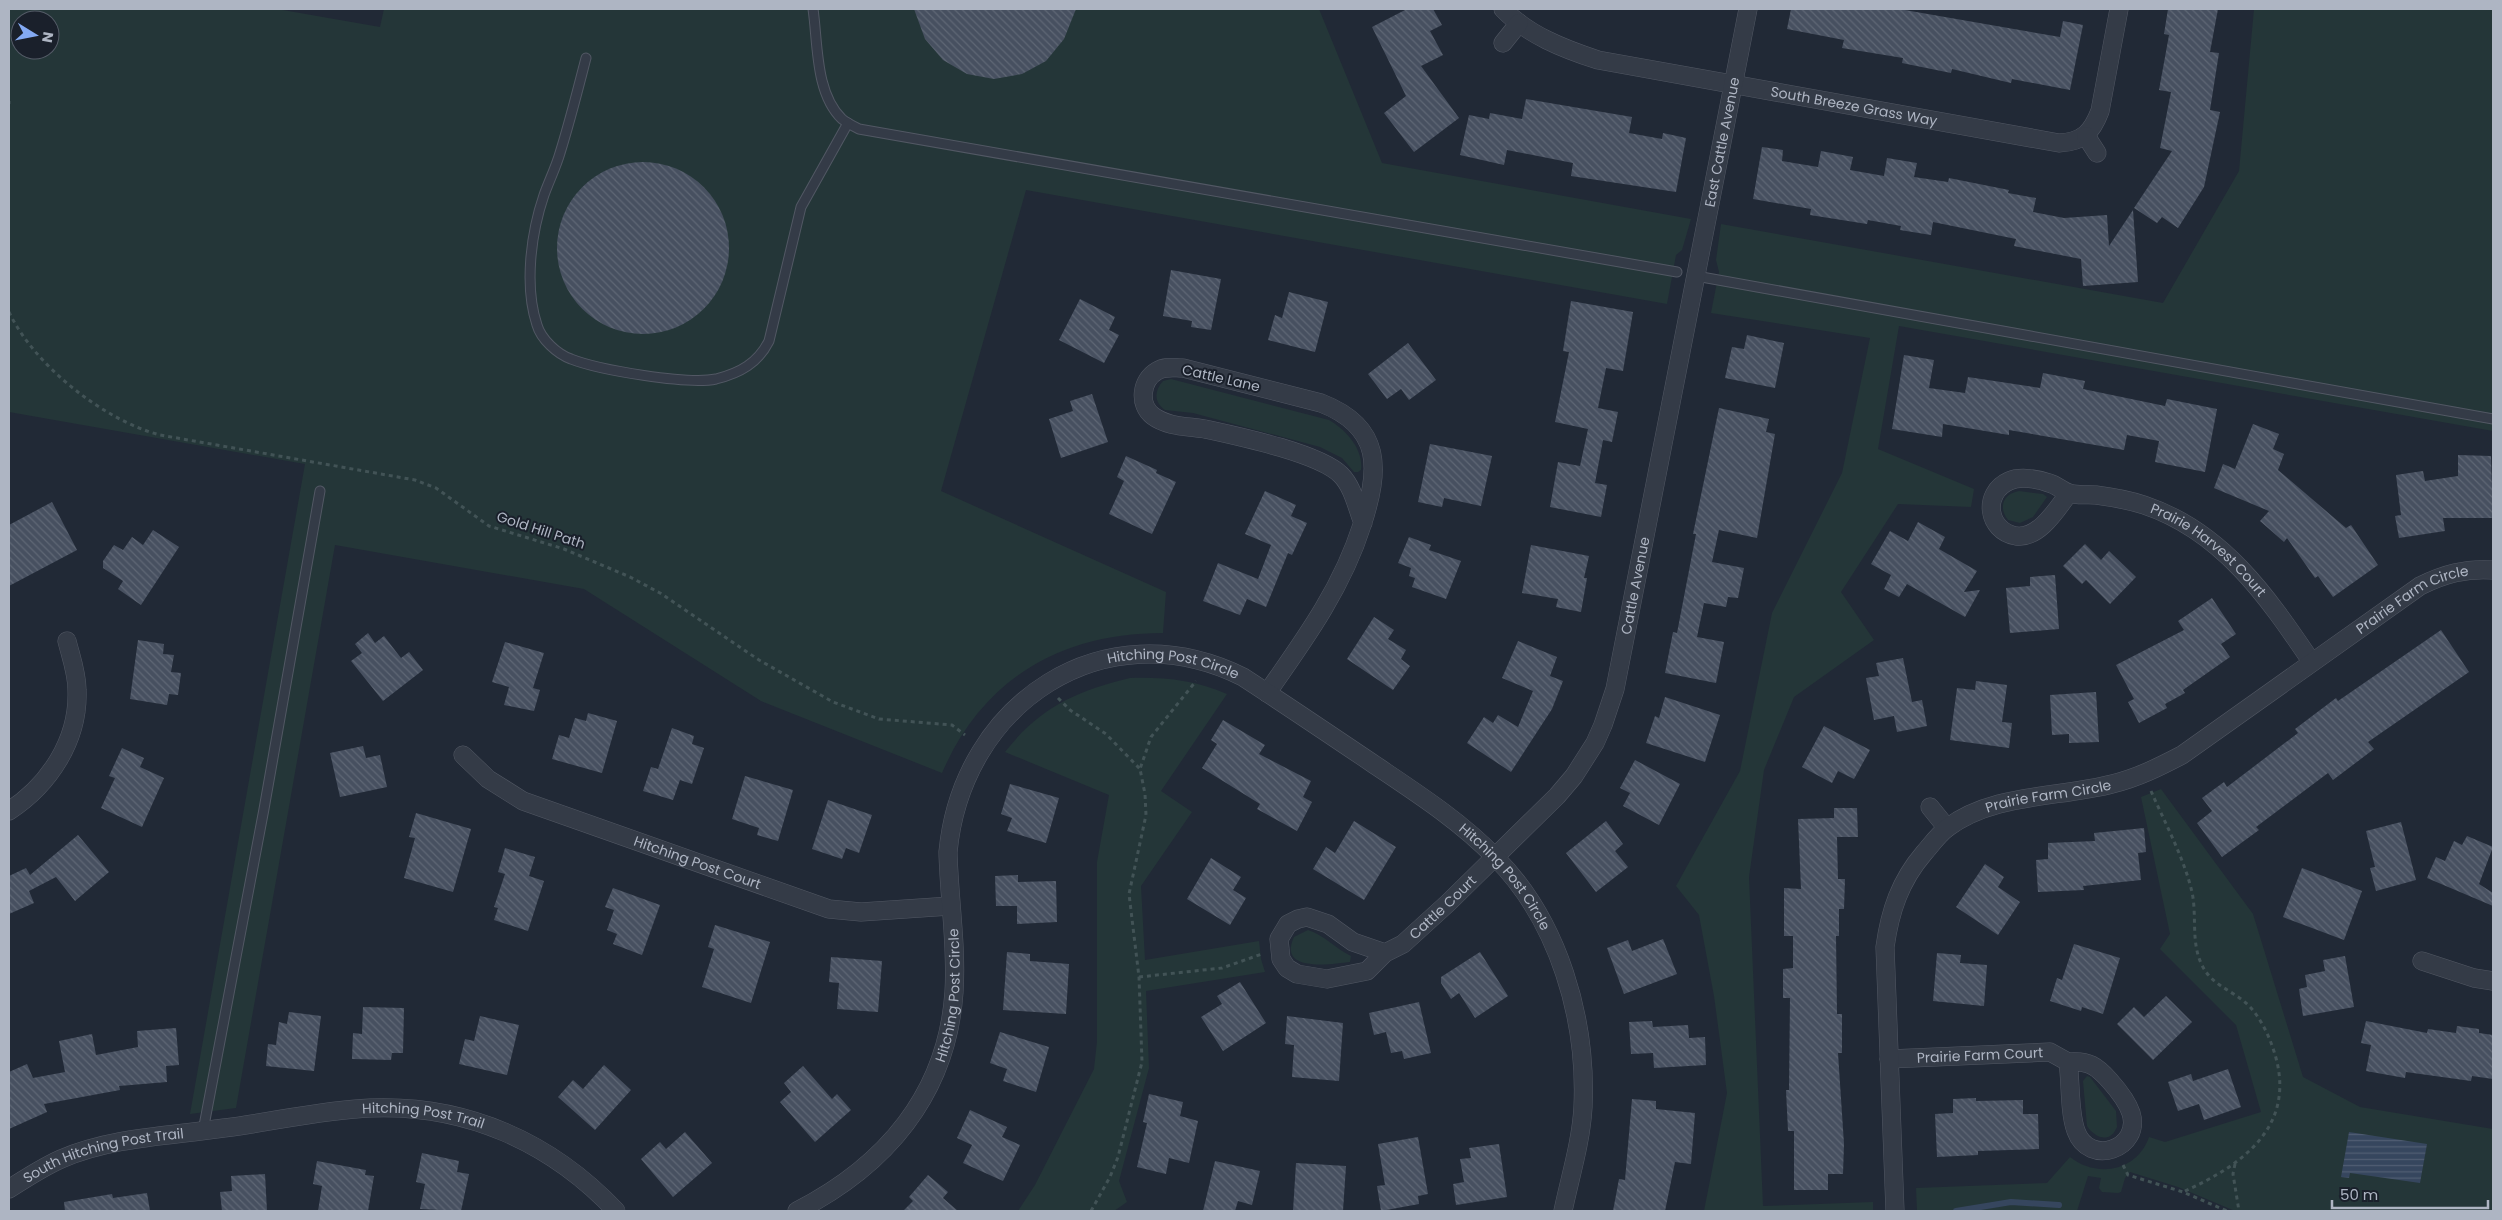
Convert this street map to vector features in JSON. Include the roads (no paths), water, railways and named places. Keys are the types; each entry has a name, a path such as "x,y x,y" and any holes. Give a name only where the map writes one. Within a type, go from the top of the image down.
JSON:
{"street":[{"name":"South Breeze Grass Way","path":"1503,9 1520,23 1558,45 1598,60 2050,142 2069,142 2086,136"},
{"name":"East Cattle Avenue","path":"1696,276 1748,9"},
{"path":"2097,153 2086,136 2092,129 2100,111 2119,9"},
{"path":"1503,43 1520,23"},
{"name":"Cattle Avenue","path":"1495,857 1538,816 1574,776 1594,743 1610,706 1696,276"},
{"name":"Cattle Lane","path":"1267,693 1304,641 1334,592 1352,556 1370,505 1374,484 1373,457 1361,429 1338,409 1321,402 1183,368 1168,367 1158,370 1150,377 1143,397 1146,409 1152,416 1164,422 1211,431 1323,462 1342,476 1349,486 1363,523"},
{"name":"Prairie Harvest Court","path":"2069,493 2121,499 2152,508 2191,526 2234,560 2250,576 2312,661"},
{"name":"Prairie Farm Circle","path":"1895,1211 1884,966 1888,926 1893,905 1906,877 1947,828 1976,812 1992,806 2096,788 2142,775 2182,755 2420,586 2446,574 2462,570 2493,570"},
{"path":"9,811 28,797 47,777 66,745 73,720 77,690 67,641"},
{"name":"Hitching Post Circle","path":"796,1211 837,1189 866,1168 887,1146 910,1118 930,1082 944,1049 952,1013 954,970 948,852 950,831 954,810 967,774 977,755 1002,722 1026,698 1048,683 1075,669 1104,660 1130,656 1164,655 1214,664 1243,677 1428,801 1458,824 1495,857 1514,878 1548,934 1566,978 1578,1025 1582,1053 1583,1108 1574,1165 1563,1211"},
{"name":"Hitching Post Court","path":"463,755 488,779 523,801 829,909 861,912 950,906"},
{"path":"1930,807 1947,828"},
{"name":"Cattle Court","path":"1385,953 1353,942 1328,924 1307,917 1288,924 1279,939 1281,959 1287,968 1297,974 1318,978 1339,978 1367,971 1385,953 1403,944 1495,857"},
{"path":"2422,961 2474,978 2493,981"},
{"name":"Prairie Farm Court","path":"1889,1059 2041,1052 2055,1054 2068,1062 2079,1060 2092,1063 2099,1068 2127,1103 2132,1121 2128,1137 2122,1145 2102,1152 2087,1146 2076,1133 2068,1062"},
{"name":"Hitching Post Trail","path":"203,1131 368,1108 409,1108 449,1114 492,1127 532,1144 586,1182 616,1211"},
{"name":"South Hitching Post Trail","path":"9,1189 45,1167 76,1153 127,1141 203,1131"}],"lane":[{"path":"813,9 823,83 836,111 848,123 871,132 1677,272"},
{"path":"586,58 560,154 543,196 531,268 531,301 537,327 551,347 570,359 617,370 687,380 716,378 752,365 763,354 769,341 801,207 848,123"},
{"path":"1696,276 2493,418"},
{"path":"203,1131 264,809 320,491"}],"water":[{"path":"2349,1132 2427,1144 2420,1183 2350,1173 2349,1178 2341,1177"}],"waterway":[{"path":"1956,1211 2011,1202 2059,1205"}]}
